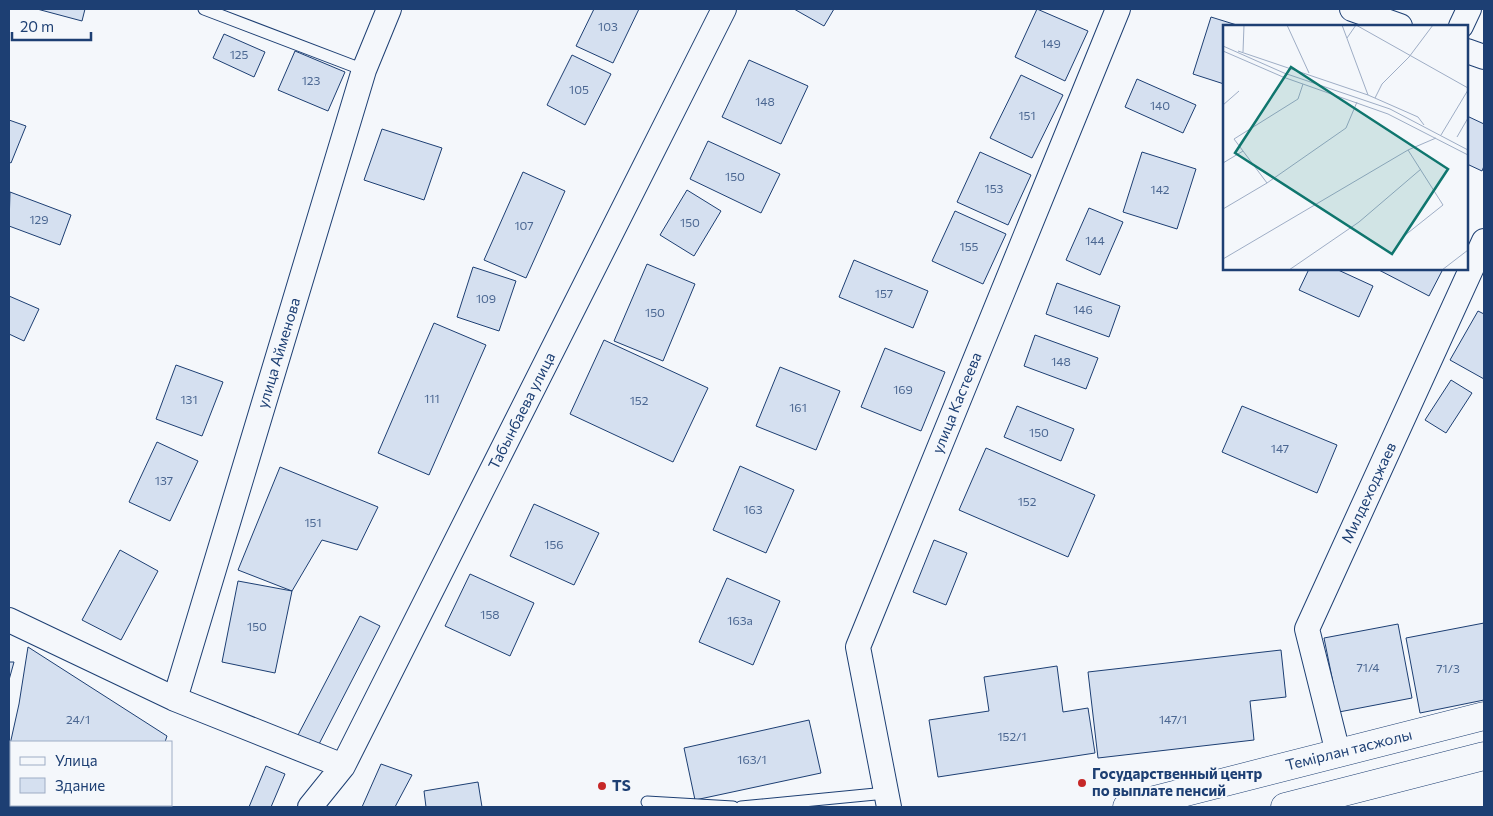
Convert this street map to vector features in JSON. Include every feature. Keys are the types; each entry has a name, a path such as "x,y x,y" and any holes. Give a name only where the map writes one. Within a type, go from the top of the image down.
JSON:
{"main road":[{"name":"Темірлан тасжолы","path":"1127,807 1484,716"},
{"path":"1285,807 1484,756"}],"street":[{"name":"улица Айменова","path":"175,699 364,70 389,9"},
{"name":"Табынбаева улица","path":"310,807 343,766 724,9"},
{"name":"улица Кастеева","path":"888,800 858,647 1118,9"},
{"path":"1352,9 1397,25"},
{"path":"1461,25 1469,9"},
{"path":"1468,51 1484,57"},
{"name":"Милдеходжаев","path":"1338,753 1307,629 1484,241"},
{"path":"9,620 175,699 343,766"}],"lane":[{"path":"204,9 364,70"},
{"path":"741,807 888,800"},
{"path":"647,802 733,807"}],"building":[{"path":"37,9 85,9 82,21"},
{"path":"594,9 639,9 613,63 576,46"},
{"path":"794,9 834,9 824,26"},
{"path":"1037,9 1088,31 1065,81 1015,57"},
{"path":"1211,17 1237,25 1223,25 1223,84 1193,74"},
{"path":"224,34 265,52 254,77 213,58"},
{"path":"295,51 345,72 328,111 278,90"},
{"path":"572,55 611,74 585,125 547,105"},
{"path":"749,60 808,86 781,144 722,117"},
{"path":"1021,75 1063,95 1032,158 990,138"},
{"path":"1137,79 1196,105 1183,133 1125,107"},
{"path":"1468,116 1484,124 1484,166 1482,171 1468,164"},
{"path":"9,120 26,126 11,163 9,162"},
{"path":"382,129 442,148 424,200 364,180"},
{"path":"708,141 780,174 761,213 690,179"},
{"path":"980,152 1031,175 1008,225 957,202"},
{"path":"1142,152 1196,169 1177,229 1123,212"},
{"path":"523,172 565,191 526,278 484,260"},
{"path":"687,190 721,211 694,256 660,235"},
{"path":"10,192 71,215 60,245 9,226"},
{"path":"1089,208 1123,222 1100,275 1066,260"},
{"path":"955,211 1006,234 983,284 932,261"},
{"path":"854,260 928,291 913,328 839,297"},
{"path":"647,264 695,284 663,361 614,341"},
{"path":"473,267 516,281 499,331 457,317"},
{"path":"1309,270 1338,270 1373,286 1359,317 1299,290"},
{"path":"1379,270 1442,270 1429,296"},
{"path":"1057,283 1120,306 1109,337 1046,314"},
{"path":"9,296 39,309 24,341 9,334"},
{"path":"1478,311 1484,314 1484,379 1450,360"},
{"path":"434,323 486,345 429,475 378,453"},
{"path":"1035,335 1098,358 1086,389 1024,366"},
{"path":"604,340 708,388 673,462 570,414"},
{"path":"885,348 945,372 921,431 861,407"},
{"path":"176,365 223,382 202,436 156,419"},
{"path":"780,367 840,391 816,450 756,426"},
{"path":"1451,380 1472,393 1446,433 1425,420"},
{"path":"1017,406 1074,429 1061,461 1004,437"},
{"path":"1242,406 1337,445 1317,493 1222,452"},
{"path":"157,442 198,461 170,521 129,502"},
{"path":"986,448 1095,495 1068,557 959,510"},
{"path":"740,466 794,490 766,553 713,530"},
{"path":"280,467 378,507 357,550 322,540 292,591 238,570"},
{"path":"534,504 599,533 574,585 510,556"},
{"path":"934,540 967,553 946,605 913,592"},
{"path":"120,550 158,571 121,640 82,620"},
{"path":"470,574 534,603 510,656 445,626"},
{"path":"727,578 780,601 753,665 699,642"},
{"path":"238,581 292,591 275,673 222,662"},
{"path":"360,616 380,626 318,746 298,735"},
{"path":"1484,623 1484,700 1420,713 1406,638"},
{"path":"1398,624 1412,698 1339,712 1324,638"},
{"path":"28,647 167,736 165,741 11,741"},
{"path":"1281,650 1286,697 1250,701 1254,740 1098,758 1088,672"},
{"path":"9,662 14,662 9,680"},
{"path":"1057,666 1063,712 1088,708 1095,753 938,777 929,720 989,711 984,677"},
{"path":"809,720 821,773 695,800 684,748"},
{"path":"10,744 10,788 9,788"},
{"path":"381,764 412,775 395,807 362,807"},
{"path":"266,766 285,774 271,807 249,807"},
{"path":"478,782 482,807 426,807 424,791"},
{"path":"50,806 151,806 151,807"}],"place":[{"name":"Государственный центр по выплате пенсий","path":"1082,783"},
{"name":"TS","path":"602,786"}]}
